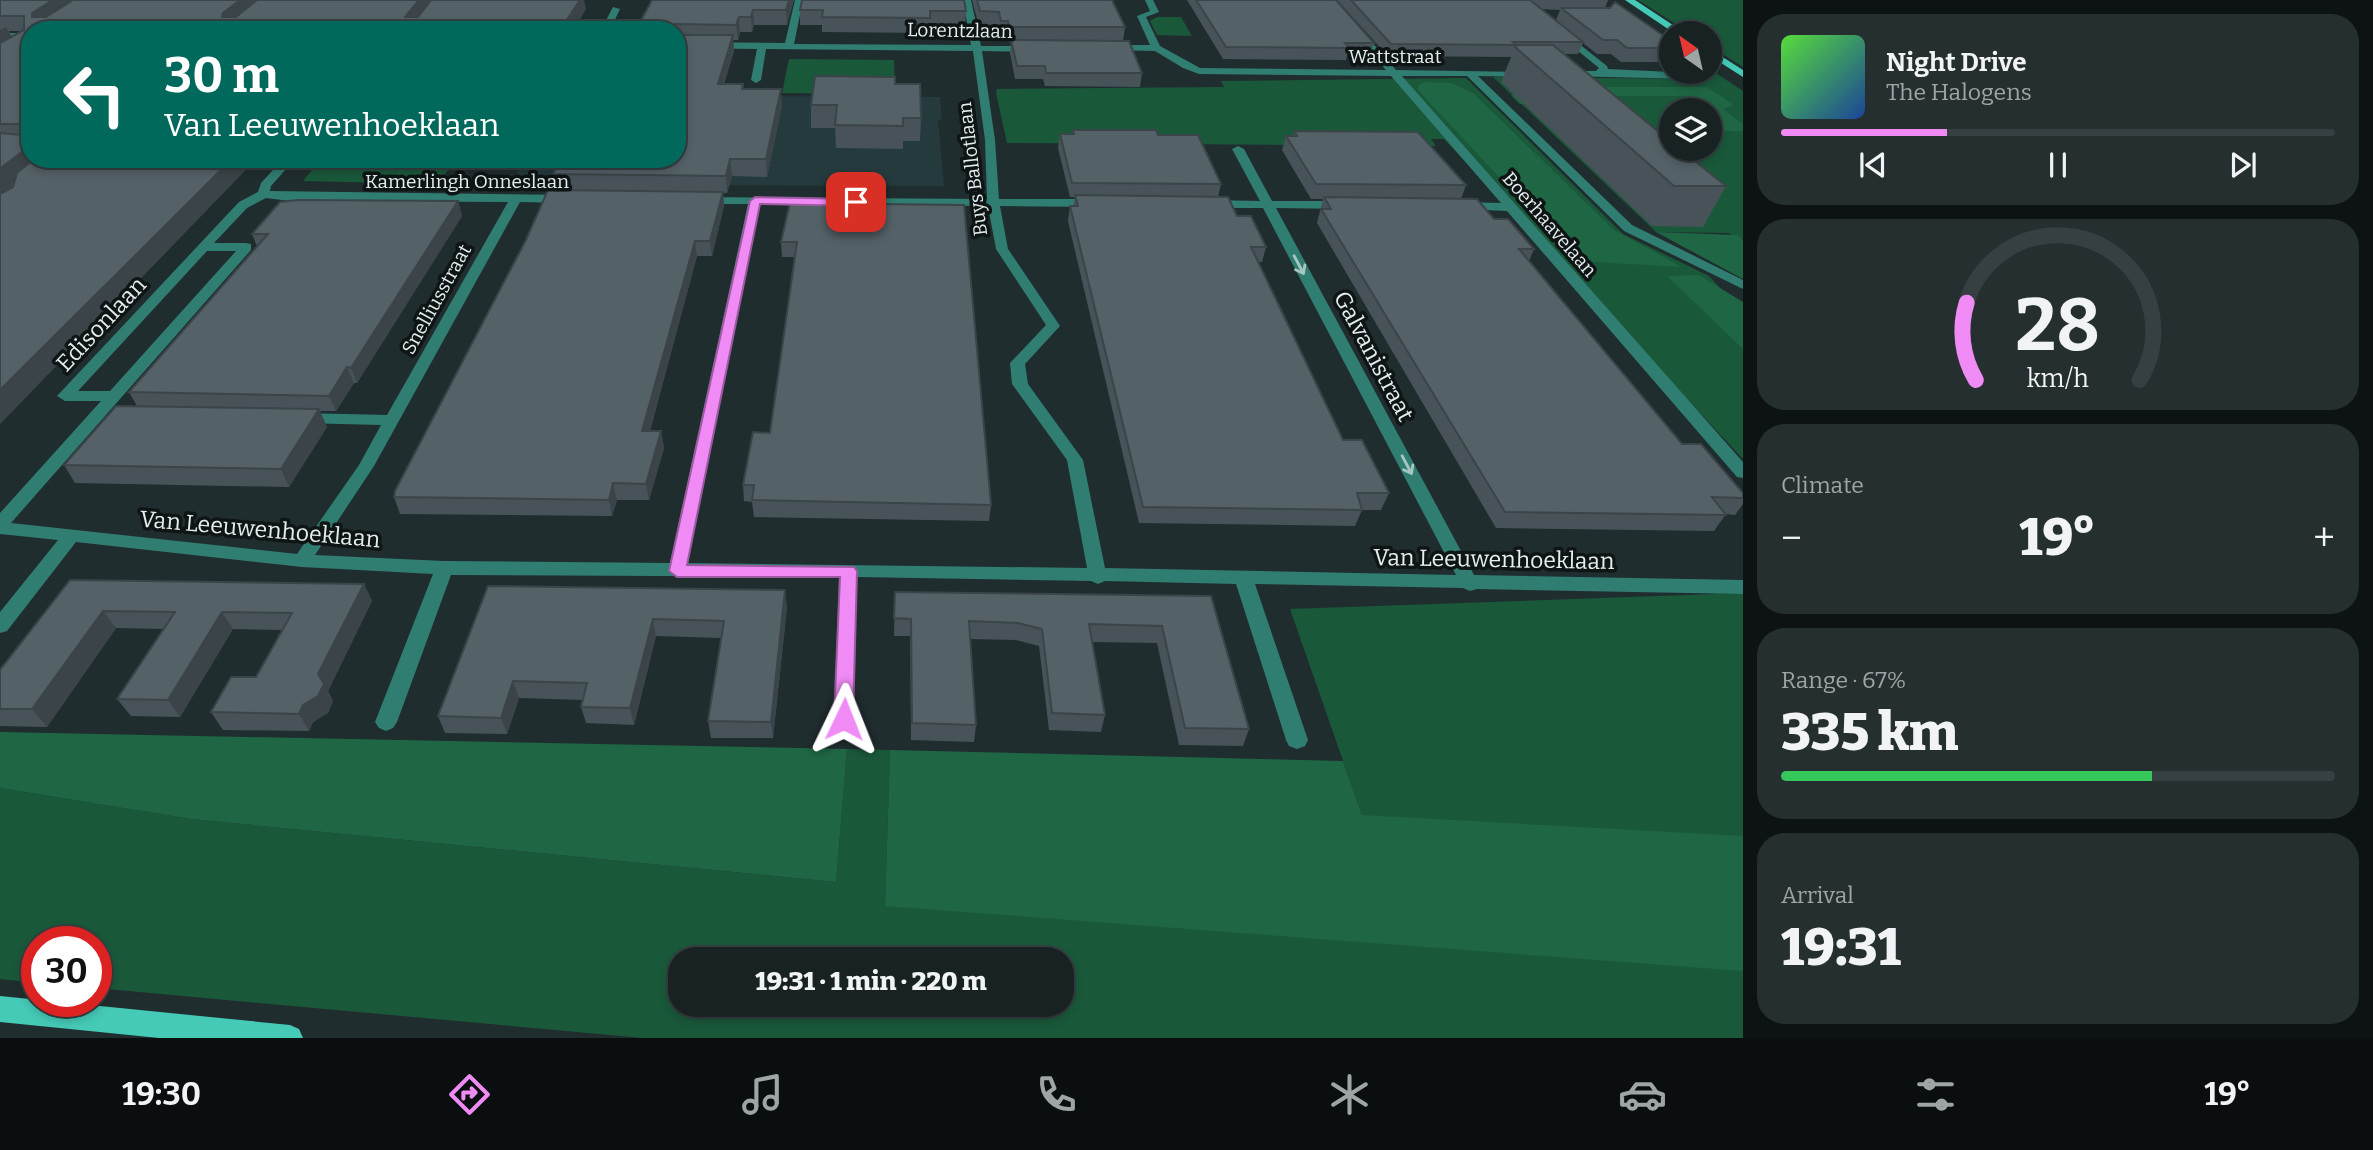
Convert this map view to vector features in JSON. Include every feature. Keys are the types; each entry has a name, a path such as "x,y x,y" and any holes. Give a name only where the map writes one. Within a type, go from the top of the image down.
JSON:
{"main road":[{"path":"1629,0 1661,21"},
{"path":"1722,60 1743,74"},
{"path":"0,1009 290,1038"}],"street":[{"path":"789,46 799,0"},
{"name":"Buys Ballotlaan","path":"967,0 990,140 993,202 1002,249 1053,326 1017,363 1020,384 1075,460 1098,577"},
{"path":"1104,48 1156,48 1141,16 1155,12 1149,0"},
{"name":"Boerhaavelaan","path":"1330,0 1743,473"},
{"path":"610,21 617,9"},
{"path":"1559,31 1599,63 1601,73"},
{"path":"0,36 21,37"},
{"name":"Lorentzlaan","path":"686,45 1039,48"},
{"path":"757,80 762,46"},
{"name":"Wattstraat","path":"1156,48 1172,52 1190,69 1536,74"},
{"name":"Boerhaavelaan","path":"1470,74 1628,228 1743,285"},
{"path":"1549,74 1659,75"},
{"name":"Galvanistraat","path":"1238,149 1470,584"},
{"name":"Edisonlaan","path":"114,396 65,396 243,205 264,194 265,185 281,168"},
{"name":"Kamerlingh Onneslaan","path":"264,194 290,197 583,199"},
{"name":"Snelliusstraat","path":"302,561 366,466 516,199"},
{"path":"689,200 1116,203"},
{"path":"677,571 755,201"},
{"path":"1199,204 1361,205"},
{"path":"1442,206 1510,207"},
{"path":"0,526 246,247 204,247"},
{"path":"97,415 124,416"},
{"path":"286,418 392,420"},
{"name":"Van Leeuwenhoeklaan","path":"0,526 302,561 444,568 848,571 1743,587"},
{"path":"0,626 71,536"},
{"path":"386,722 444,568"},
{"path":"844,719 848,571"},
{"path":"1244,579 1297,740"}],"shaded area":[{"path":"686,96 940,97 942,119 938,120 944,186 511,184 520,168 686,168"}],"green space":[{"path":"1638,0 1743,0 1743,67 1722,54 1722,21 1671,21"},
{"path":"1157,17 1181,17 1192,36 1157,35 1150,21"},
{"path":"789,59 894,60 895,94 782,93"},
{"path":"1493,77 1659,79 1659,84 1722,84 1722,77 1743,91 1743,240 1728,233 1656,232"},
{"path":"1466,78 1623,234 1709,276 1743,313 1743,459 1444,139 1431,139 1436,146 1007,143 996,93 997,89 1224,87 1221,81"},
{"path":"1425,82 1451,83 1473,93 1614,230 1682,267 1577,261 1418,90 1418,85"},
{"path":"1568,87 1707,87 1734,105 1723,109 1743,124 1743,131 1722,131 1722,98 1594,96 1604,104 1520,104 1511,95 1573,96"},
{"path":"314,168 450,168 438,184 303,181"},
{"path":"1656,232 1737,235 1743,240 1743,279"},
{"path":"1699,275 1743,302 1743,349 1667,276"},
{"path":"1743,593 1743,1038 643,1038 112,989 112,926 21,926 21,981 0,979 0,788 191,819 836,882 847,749 890,750 885,906 1362,815 1290,609"},
{"path":"0,732 847,749 836,882 191,819 0,788"},
{"path":"890,750 1343,761 1362,815 1743,836 1743,971 885,906"}],"building":[{"path":"0,0 53,0 32,13 32,17 46,17 73,0 240,0 223,13 222,17 236,17 257,0 419,0 405,17 418,17 431,0 580,0 566,21 24,21 24,16 0,16"},
{"path":"652,0 789,0 786,10 753,10 751,17 739,17 736,25 641,21"},
{"path":"802,0 964,0 966,11 930,11 930,18 822,17 823,10 800,10"},
{"path":"977,0 1112,0 1125,27 1009,27 1008,21 1001,21 999,12 980,11"},
{"path":"1196,0 1336,0 1374,43 1345,43 1349,48 1226,47"},
{"path":"1351,0 1530,0 1583,42 1513,42 1517,45 1391,44"},
{"path":"1615,2 1659,33 1659,48 1627,48 1617,40 1603,40 1561,8 1610,8"},
{"path":"21,32 21,124 0,124 0,43"},
{"path":"686,35 733,35 718,84 743,84 742,89 781,89 766,159 730,159 726,176 553,174 556,168 686,168"},
{"path":"1011,40 1129,41 1142,73 1046,73 1045,66 1017,66"},
{"path":"1553,45 1659,132 1659,161 1695,161 1726,186 1674,186 1515,47"},
{"path":"815,76 895,77 895,84 920,84 921,118 903,118 903,126 835,125 837,105 811,105"},
{"path":"1073,130 1156,130 1158,135 1198,135 1221,184 1072,183 1060,134 1074,134"},
{"path":"1294,131 1418,132 1466,185 1316,184 1286,136 1297,136"},
{"path":"0,133 21,135 21,153 2,167 0,177"},
{"path":"23,168 223,168 0,390 0,194 13,187 17,173"},
{"path":"548,190 723,192 710,241 695,241 642,431 661,431 646,484 613,483 609,500 394,497 526,240"},
{"path":"1075,195 1228,197 1237,216 1251,216 1266,247 1251,247 1343,440 1362,440 1389,493 1357,493 1362,510 1143,507 1070,206 1078,206"},
{"path":"1324,197 1477,199 1494,219 1508,219 1534,249 1519,249 1682,444 1701,444 1743,493 1743,498 1712,497 1726,515 1505,512 1321,209 1331,209"},
{"path":"458,201 351,368 347,367 329,396 129,392 268,234 252,234 280,202"},
{"path":"790,203 964,205 991,505 752,500 754,485 743,485 753,432 770,433 797,242 781,242"},
{"path":"116,406 319,409 281,469 64,465"},
{"path":"70,580 364,584 318,674 324,684 318,696 303,705 299,714 211,712 231,677 256,677 292,613 222,612 168,700 117,699 175,612 103,611 32,709 0,709 0,670"},
{"path":"488,586 785,590 771,722 708,721 724,621 653,619 630,708 581,707 587,683 513,681 501,718 438,716"},
{"path":"895,592 1211,596 1249,729 1185,728 1162,626 1089,624 1105,715 1052,713 1042,629 1018,623 969,621 976,725 912,723 911,619 894,618"}],"route":[{"path":"844,719 848,571 677,571 755,201 856,202"}]}
